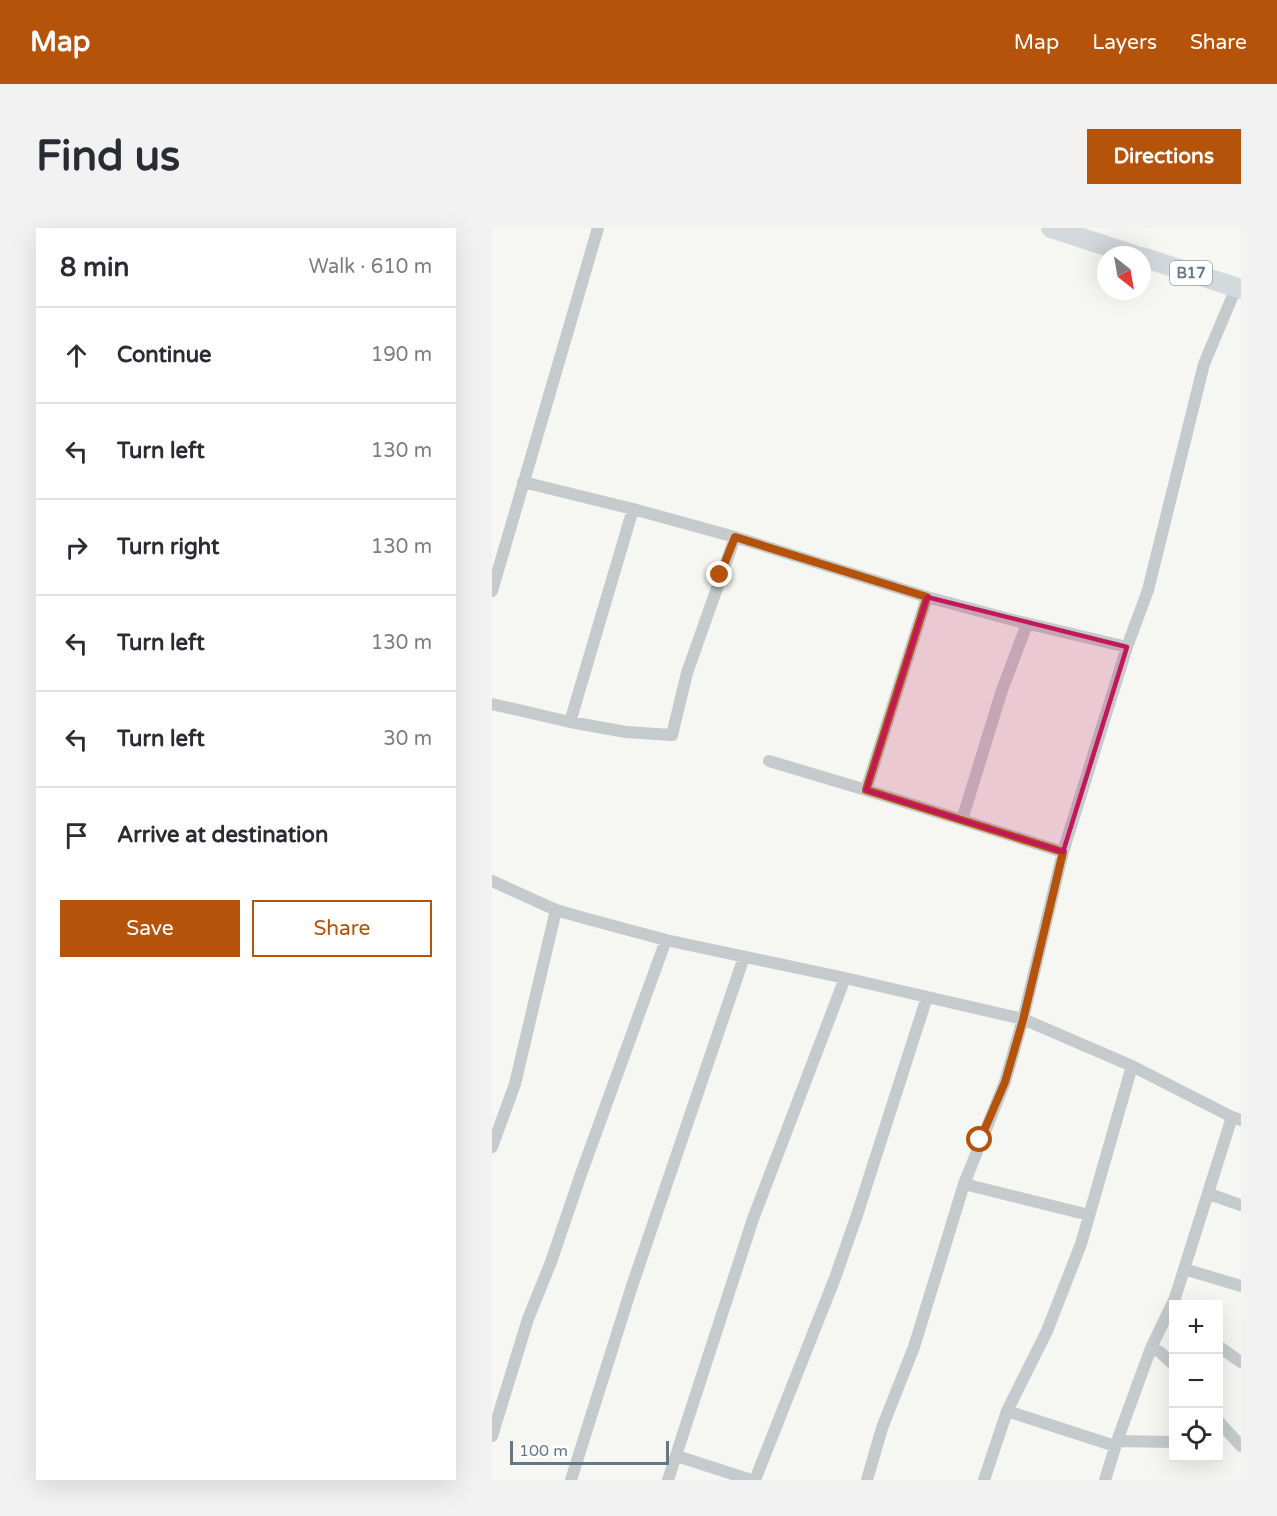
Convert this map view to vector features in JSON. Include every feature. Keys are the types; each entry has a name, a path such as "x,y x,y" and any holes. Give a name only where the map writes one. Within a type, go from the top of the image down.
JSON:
{"main road":[{"path":"1051,228 1106,246"},
{"name":"B17","path":"1151,260 1238,288"}],"street":[{"path":"492,591 598,228"},
{"path":"867,1480 882,1428 914,1347 964,1184 1005,1082 1023,1020 1063,852 1127,647 1148,590 1204,364 1238,288"},
{"path":"523,482 633,508 735,537 927,597 1027,624 1127,647"},
{"path":"570,722 633,508"},
{"path":"492,704 626,732 672,735 687,673 735,537"},
{"path":"866,790 927,597"},
{"path":"962,820 1002,690 1027,624"},
{"path":"769,760 1063,852"},
{"path":"492,881 556,910 666,940 845,978 1023,1020 1132,1066 1237,1119 1184,1269 1168,1330 1151,1348 1105,1480"},
{"path":"492,1147 515,1084 556,910"},
{"path":"492,1436 528,1319 551,1262 666,940"},
{"path":"571,1480 632,1286 744,957"},
{"path":"668,1480 753,1219 845,978"},
{"path":"676,1456 753,1480 835,1278 927,997"},
{"path":"984,1480 1007,1411 1047,1331 1081,1244 1132,1066"},
{"path":"964,1184 1089,1215"},
{"path":"1209,1194 1241,1205"},
{"path":"1184,1269 1241,1286"},
{"path":"1223,1347 1241,1362"},
{"path":"1151,1348 1161,1352 1169,1361"},
{"path":"1007,1411 1116,1443 1169,1442"},
{"path":"1223,1429 1241,1446"}],"highlighted area":[{"path":"927,597 1127,647 1063,852 866,790"}],"route":[{"path":"720,575 735,537 927,597 866,790 1063,852 1023,1020 1005,1082 980,1140"}]}
